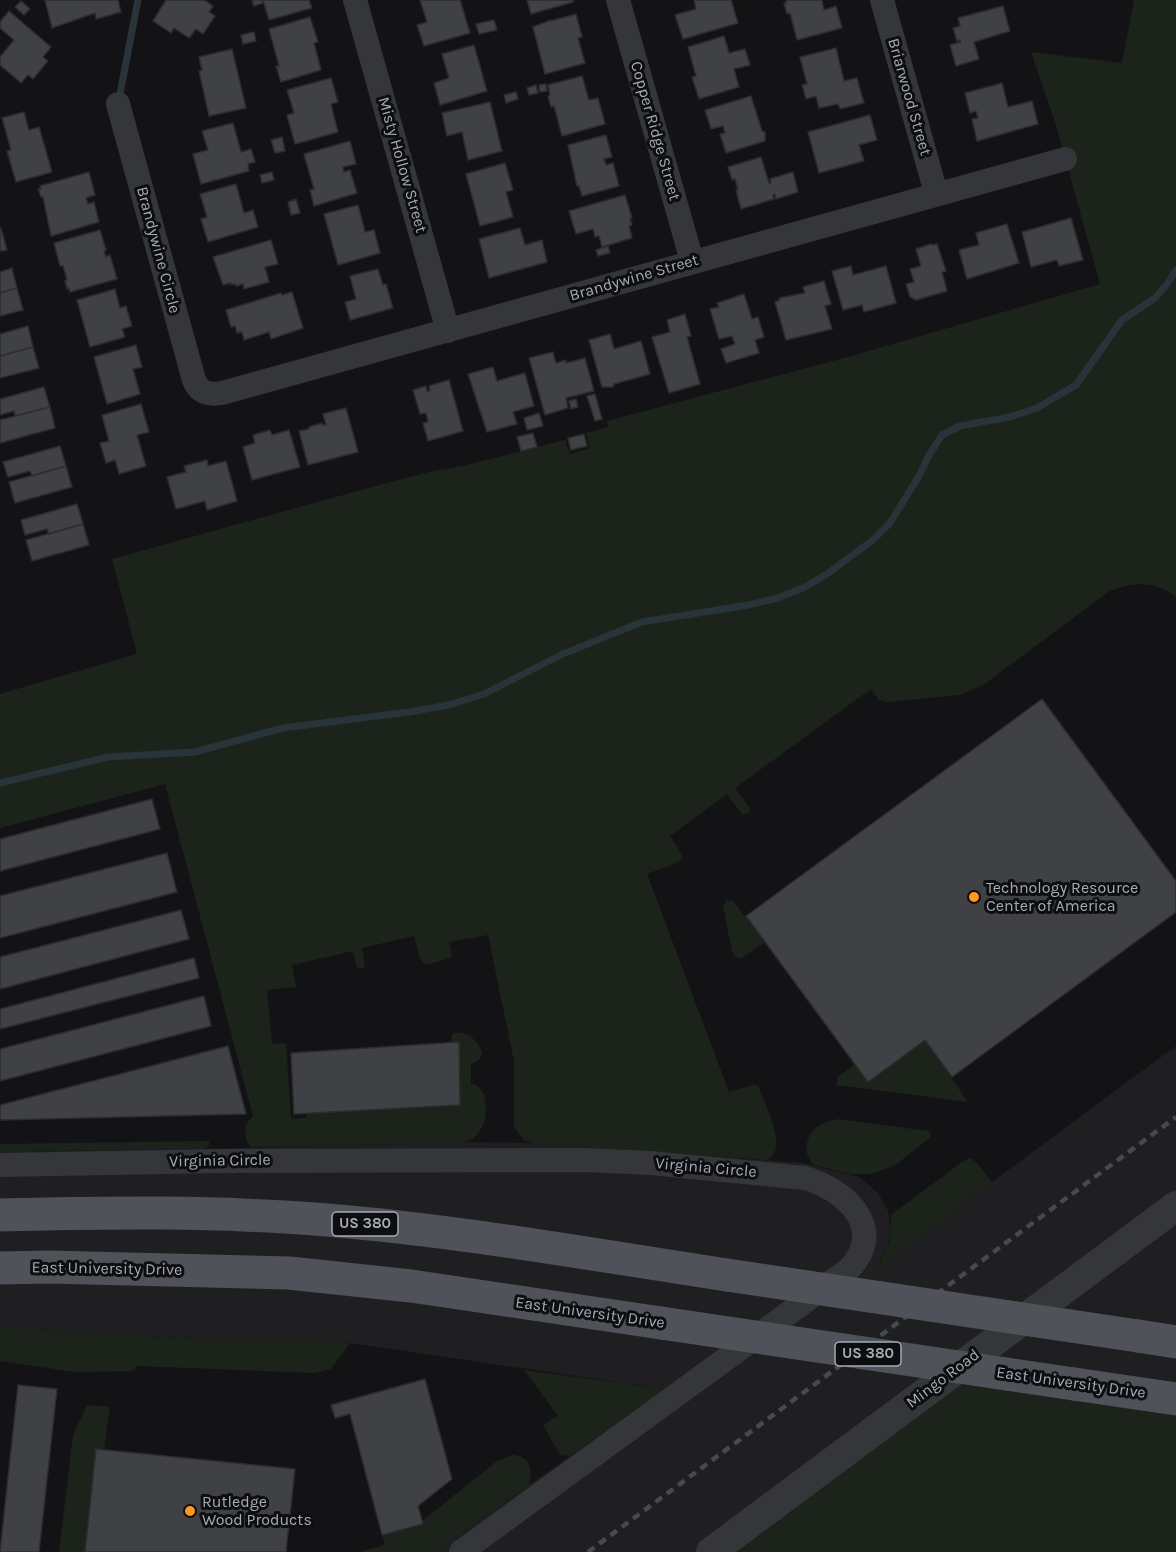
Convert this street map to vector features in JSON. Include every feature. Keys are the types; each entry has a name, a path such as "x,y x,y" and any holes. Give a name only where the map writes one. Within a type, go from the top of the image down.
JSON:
{"main road":[{"name":"US 380","path":"0,1215 114,1211 326,1220 486,1239 1176,1342"},
{"name":"East University Drive","path":"0,1268 49,1267 289,1273 411,1286 1176,1399"}],"street":[{"name":"Misty Hollow Street","path":"356,0 448,331"},
{"name":"Copper Ridge Street","path":"618,0 692,261"},
{"name":"Briarwood Street","path":"882,0 936,193"},
{"name":"Brandywine Circle","path":"118,104 194,380 196,386 204,392"},
{"name":"Brandywine Street","path":"204,392 222,393 1065,159"},
{"name":"Virginia Circle","path":"0,1165 221,1161 617,1161 805,1178 829,1186 849,1203 860,1218 864,1244 855,1263 848,1270 461,1552"},
{"name":"Mingo Road","path":"711,1552 1176,1206"}],"shaded area":[{"path":"1134,0 1176,0 1176,597 1168,591 1143,584 1125,586 1108,592 983,685 960,695 886,702 879,700 871,689 735,788 750,808 749,813 742,814 727,794 670,836 681,853 682,859 647,874 729,1092 753,1085 758,1086 774,1126 776,1147 773,1155 766,1160 536,1144 524,1140 514,1127 514,1061 488,935 449,942 452,955 450,958 426,965 420,959 414,936 362,948 365,965 362,969 357,967 353,951 292,965 296,987 267,990 272,1044 286,1043 291,1119 306,1118 306,1113 460,1105 451,1037 453,1033 458,1032 470,1036 482,1052 479,1060 471,1064 471,1084 475,1084 482,1091 486,1110 483,1125 475,1136 462,1143 252,1147 246,1138 245,1126 253,1116 165,784 0,828 0,694 137,654 112,559 383,484 565,440 570,454 590,448 586,433 608,427 607,421 848,357 1100,284 1056,125 1031,52 1122,63"},
{"path":"727,900 733,901 765,942 741,958 737,958 732,952 723,906"},
{"path":"925,1040 968,1102 837,1085 837,1078 855,1064 868,1081"},
{"path":"1176,1046 1176,1399 711,1552 434,1552 665,1389 350,1343 307,1339 212,1340 0,1327 0,1151 204,1149 467,1142 531,1143 803,1163 859,1177 878,1193 888,1211 891,1233 888,1245 875,1271"},
{"path":"839,1119 928,1131 931,1135 895,1165 872,1174 850,1174 815,1165 808,1157 807,1146 813,1131 822,1124"},
{"path":"209,1141 209,1146 204,1149 0,1151 0,1144"},
{"path":"970,1158 992,1182 872,1274 878,1267 890,1241 891,1215"},
{"path":"0,1327 212,1340 307,1339 350,1343 331,1369 315,1373 137,1366 130,1371 74,1372 0,1361"},
{"path":"961,1366 1176,1399 1176,1552 711,1552"},
{"path":"524,1370 666,1389 570,1456 560,1455 543,1425 558,1416"},
{"path":"87,1405 110,1407 85,1552 59,1552 73,1435"},
{"path":"512,1455 527,1461 531,1474 529,1485 434,1552 360,1552 385,1545 382,1535 423,1524 422,1521 497,1461"}],"building":[{"path":"45,0 118,0 121,12 96,19 95,13 52,28"},
{"path":"166,0 204,0 213,6 209,12 215,16 203,34 196,29 189,38 174,28 171,33 153,21"},
{"path":"252,0 262,0 263,3 254,6"},
{"path":"263,0 309,0 312,8 269,20"},
{"path":"420,0 460,0 470,33 424,46 417,25 427,22"},
{"path":"527,0 573,0 573,2 531,14"},
{"path":"694,0 731,0 738,23 683,39 675,15 696,9"},
{"path":"786,0 822,0 824,10 836,6 842,28 797,40 790,13 787,14 784,3"},
{"path":"21,1 30,9 24,15 15,7"},
{"path":"1003,6 1010,31 974,42 979,59 956,66 950,45 961,42 957,41 953,28 960,26 958,18"},
{"path":"9,11 51,47 43,57 48,61 33,79 28,75 21,83 0,65 0,57 14,40 0,28 0,22"},
{"path":"576,14 582,37 578,38 585,63 545,74 533,27"},
{"path":"310,17 318,42 314,43 321,70 281,82 269,29"},
{"path":"494,20 497,30 479,34 476,24"},
{"path":"254,32 256,41 243,44 241,35"},
{"path":"724,36 729,53 745,49 750,65 734,69 739,87 699,99 692,77 696,76 688,47"},
{"path":"474,45 487,91 440,105 434,83 449,78 442,54"},
{"path":"836,48 844,81 857,78 864,103 840,109 838,104 819,108 816,96 806,99 802,85 807,84 800,57"},
{"path":"232,49 246,108 209,116 199,71 202,70 199,57"},
{"path":"582,76 589,100 598,98 605,124 562,136 554,106 551,107 548,85"},
{"path":"331,78 338,102 331,104 338,132 295,144 287,115 294,113 287,90"},
{"path":"1002,83 1008,107 1032,101 1038,124 977,141 972,119 978,118 976,111 970,113 965,93"},
{"path":"546,84 547,91 540,92 539,85"},
{"path":"536,85 538,93 529,95 527,88"},
{"path":"516,92 518,99 506,103 504,95"},
{"path":"751,96 762,131 765,132 765,141 726,153 720,134 725,133 723,126 711,129 705,110"},
{"path":"490,102 502,151 468,160 462,132 447,136 442,113"},
{"path":"24,112 29,130 39,127 52,172 16,182 7,151 11,150 2,118"},
{"path":"870,115 877,140 859,145 864,161 819,173 808,132"},
{"path":"233,123 241,152 251,149 255,162 248,164 249,171 201,184 193,154 208,150 202,131"},
{"path":"606,135 612,157 604,159 606,165 613,163 619,186 582,196 577,186 568,145"},
{"path":"282,137 285,151 275,153 271,140"},
{"path":"350,141 356,164 343,167 344,172 350,170 357,193 314,206 310,190 314,189 304,154"},
{"path":"761,157 769,183 771,183 770,179 793,172 798,192 776,199 775,194 774,199 741,209 735,179 732,180 728,167"},
{"path":"505,163 513,190 506,192 513,217 480,226 466,174"},
{"path":"89,172 95,195 86,198 88,204 94,202 99,222 51,236 43,197 38,189 41,189 40,186"},
{"path":"272,172 274,180 262,183 260,175"},
{"path":"236,184 244,213 253,210 258,227 208,242 201,219 207,217 200,194"},
{"path":"625,195 632,218 630,219 632,225 629,226 632,238 602,247 599,236 595,237 593,229 576,234 569,211"},
{"path":"296,199 300,213 291,215 288,202"},
{"path":"358,205 365,232 374,230 380,253 338,265 324,214"},
{"path":"1071,218 1083,260 1059,266 1057,260 1031,267 1022,232"},
{"path":"1007,224 1019,263 967,279 959,250 979,245 976,233"},
{"path":"520,228 525,245 542,240 547,262 489,278 479,239"},
{"path":"0,229 7,250 0,251"},
{"path":"100,230 106,257 110,255 117,279 70,292 69,288 67,289 65,281 67,280 63,266 60,266 54,243"},
{"path":"271,240 278,264 265,267 269,282 244,289 243,284 223,285 213,257"},
{"path":"937,244 946,271 942,272 947,291 916,300 910,297 906,284 914,282 910,269 921,266 916,249"},
{"path":"608,246 610,253 598,256 596,250"},
{"path":"851,266 853,275 886,266 896,303 864,312 862,305 843,310 832,271"},
{"path":"12,268 17,288 0,293 0,272"},
{"path":"378,269 383,285 386,284 393,308 350,320 345,302 356,299 350,276"},
{"path":"824,281 831,304 825,306 832,329 786,340 775,302 780,300 779,298 805,293 803,287"},
{"path":"17,288 23,310 0,316 0,293"},
{"path":"115,289 120,308 126,306 132,326 122,329 125,337 90,347 77,300"},
{"path":"292,292 303,328 271,339 269,332 244,340 242,332 237,333 235,326 231,327 226,310 281,293 282,295"},
{"path":"744,294 752,319 758,317 764,337 755,340 759,353 726,363 721,349 735,344 732,336 719,339 710,309 719,307 717,303"},
{"path":"685,314 691,336 687,337 700,384 669,393 652,337 670,332 667,320"},
{"path":"28,326 33,347 0,356 0,334"},
{"path":"610,334 614,349 641,341 650,374 614,384 613,387 602,387 589,340"},
{"path":"136,345 142,367 133,369 140,394 107,404 94,357"},
{"path":"33,347 39,368 0,378 0,356"},
{"path":"553,352 556,363 585,358 594,391 566,398 568,408 545,415 529,358"},
{"path":"493,367 497,381 525,373 534,406 513,412 517,424 487,432 468,374"},
{"path":"449,380 463,431 428,441 423,423 428,422 426,413 420,414 413,390 426,386 427,391 430,391 429,386"},
{"path":"44,387 50,407 15,416 14,411 0,415 0,399"},
{"path":"595,394 602,419 595,421 587,396"},
{"path":"576,399 578,407 571,409 569,401"},
{"path":"141,404 149,432 137,435 146,466 119,474 115,460 106,463 100,443 109,441 102,415"},
{"path":"50,407 55,428 0,443 0,420"},
{"path":"346,408 358,452 308,465 299,431 322,423 326,425 323,414"},
{"path":"539,413 543,426 527,430 524,418"},
{"path":"270,430 272,435 289,430 300,467 252,480 243,447 255,443 253,435"},
{"path":"533,433 537,447 521,451 517,437"},
{"path":"584,434 587,446 571,450 568,438"},
{"path":"60,446 66,466 32,476 30,471 8,477 3,462"},
{"path":"207,460 208,466 226,461 237,501 207,510 205,501 176,509 167,477 186,472 184,466"},
{"path":"66,466 72,487 15,503 9,482"},
{"path":"77,504 83,524 49,534 47,529 25,535 21,520"},
{"path":"83,524 89,545 32,561 26,540"},
{"name":"Technology Resource Center of America","path":"1042,699 1176,881 1176,912 952,1077 925,1040 868,1082 746,916"},
{"path":"152,799 160,829 0,871 0,839"},
{"path":"167,853 177,892 0,938 0,896"},
{"path":"181,910 189,939 0,989 0,957"},
{"path":"194,958 199,978 0,1029 0,1009"},
{"path":"204,996 211,1026 0,1081 0,1049"},
{"path":"459,1042 460,1105 294,1114 291,1053"},
{"path":"228,1046 246,1114 0,1120 0,1105"},
{"path":"425,1379 452,1479 418,1506 423,1524 382,1535 350,1414 335,1418 331,1405"},
{"path":"18,1385 57,1389 39,1552 0,1552"},
{"name":"Rutledge Wood Products","path":"96,1449 295,1469 286,1552 85,1552"}],"waterway":[{"path":"119,99 138,0"},
{"path":"0,783 108,757 195,752 283,728 449,705 484,694 563,654 642,622 748,605 778,598 805,587 827,574 873,540 890,523 942,435 960,426 1010,417 1037,408 1076,385 1122,320 1155,298 1176,270"}],"railway":[{"path":"588,1552 1176,1117"}],"place":[{"name":"Technology Resource Center of America","path":"974,897"},
{"name":"Rutledge Wood Products","path":"190,1511"}]}
